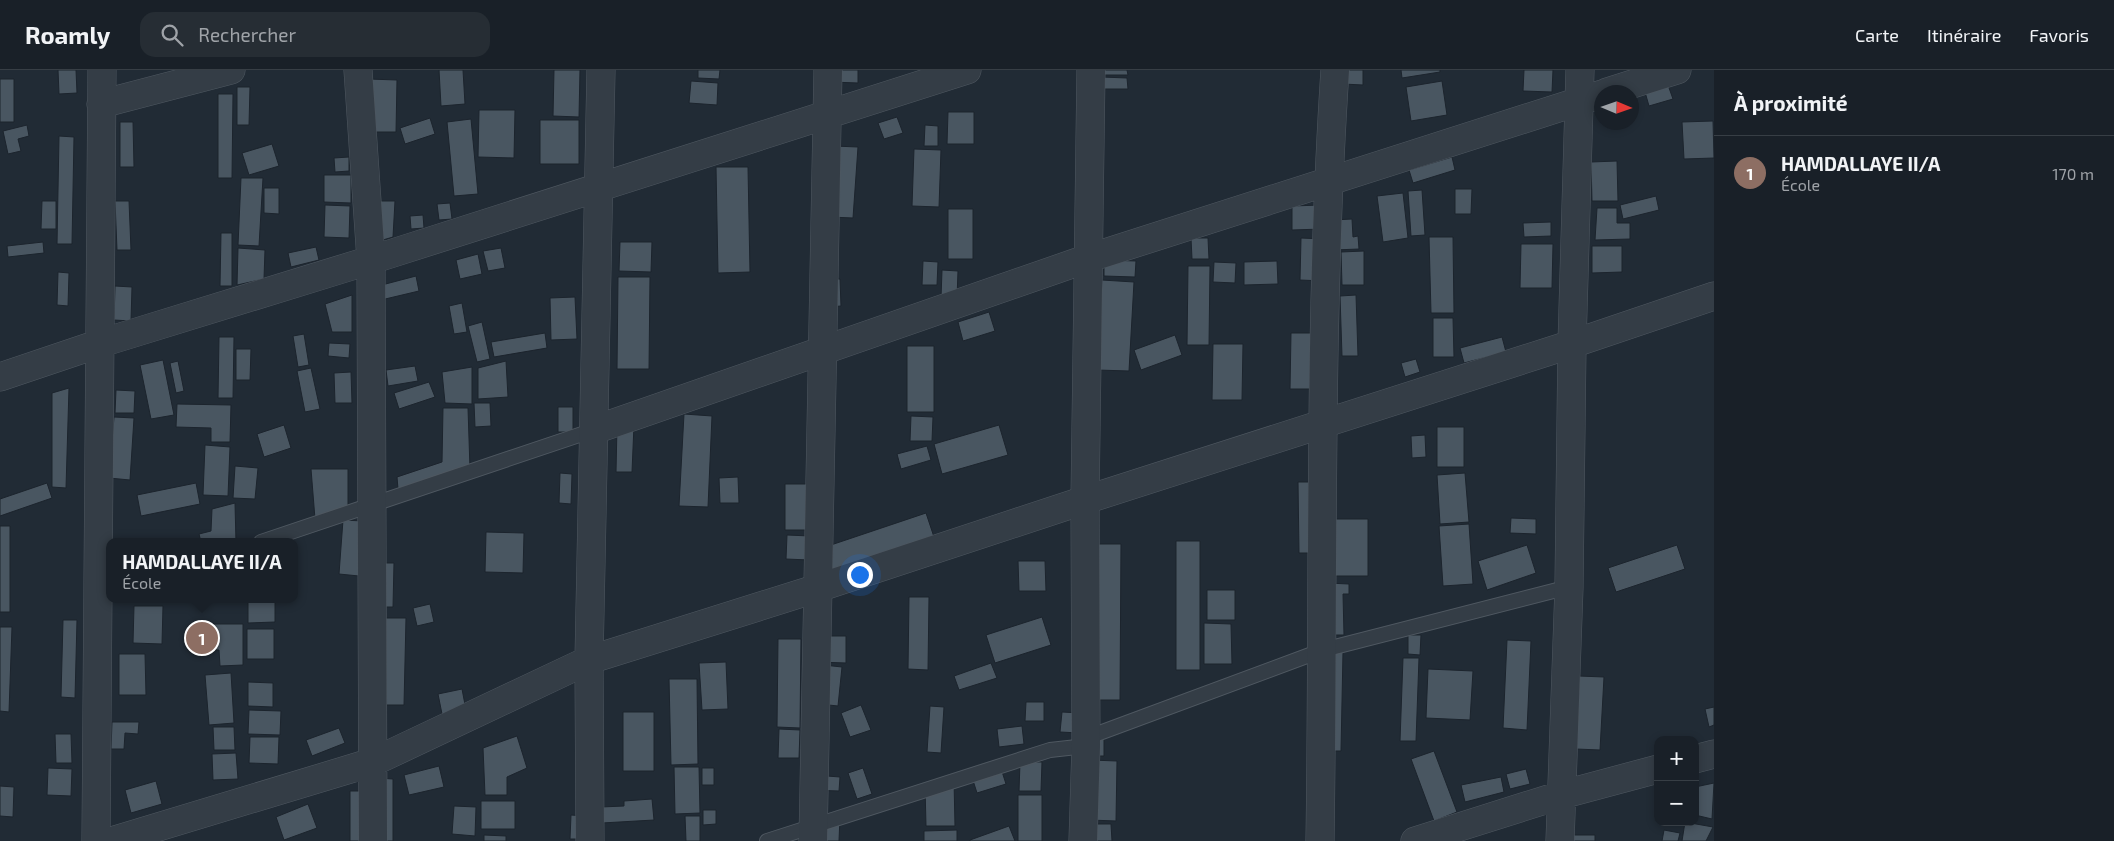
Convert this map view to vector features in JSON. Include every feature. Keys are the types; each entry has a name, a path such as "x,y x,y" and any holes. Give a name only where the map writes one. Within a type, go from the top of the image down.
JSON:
{"street":[{"path":"96,841 104,594 98,344 102,70"},
{"path":"102,104 231,70"},
{"path":"358,70 371,260 373,841"},
{"path":"590,841 589,660 601,70"},
{"path":"813,833 828,70"},
{"path":"0,377 98,344 600,188 967,70"},
{"path":"1083,841 1086,746 1086,500 1091,70"},
{"path":"1320,841 1323,650 1321,424 1327,182 1335,70"},
{"path":"1560,841 1570,587 1572,344 1590,98 1580,70"},
{"path":"1629,85 1677,70"},
{"path":"594,430 1089,258 1590,98"},
{"path":"112,841 373,762 589,660 818,588 1572,344 1714,296"},
{"path":"1699,758 1714,754"},
{"path":"1414,841 1561,795 1654,770"}],"lane":[{"path":"273,538 594,430"},
{"path":"767,841 813,833 1050,750 1086,746 1094,735 1323,650 1570,587"}],"building":[{"path":"58,70 76,70 77,93 59,94"},
{"path":"439,70 463,70 465,104 441,106"},
{"path":"554,70 580,70 579,117 553,116"},
{"path":"698,70 720,70 719,79 698,78"},
{"path":"832,70 858,70 858,83 831,82"},
{"path":"1103,70 1127,70 1128,75 1102,75"},
{"path":"1343,70 1363,70 1363,85 1343,84"},
{"path":"1401,70 1440,70 1440,72 1402,78"},
{"path":"1524,70 1553,70 1552,92 1523,91"},
{"path":"1102,77 1127,78 1128,89 1102,89"},
{"path":"0,79 14,79 14,122 0,122"},
{"path":"369,79 397,80 396,132 368,132"},
{"path":"691,81 718,83 717,105 689,103"},
{"path":"1442,81 1447,115 1411,121 1406,87"},
{"path":"1668,85 1673,99 1649,106 1645,92"},
{"path":"237,87 250,87 249,125 237,125"},
{"path":"218,94 233,94 232,178 218,178"},
{"path":"479,110 515,110 514,158 478,157"},
{"path":"948,112 974,112 974,144 947,144"},
{"path":"897,117 903,133 884,139 878,123"},
{"path":"430,118 435,134 405,144 400,128"},
{"path":"471,119 478,194 454,196 447,122"},
{"path":"540,120 579,120 579,164 540,164"},
{"path":"1713,121 1714,158 1684,159 1682,122"},
{"path":"120,122 133,122 134,167 120,167"},
{"path":"27,125 29,136 18,139 21,151 8,154 3,131"},
{"path":"925,125 938,126 938,146 924,146"},
{"path":"59,136 74,137 72,244 57,244"},
{"path":"272,144 279,166 249,175 242,153"},
{"path":"834,146 858,147 853,218 830,217"},
{"path":"914,149 941,150 939,207 912,206"},
{"path":"349,157 349,171 335,172 334,158"},
{"path":"1452,157 1455,170 1413,183 1409,170"},
{"path":"1617,161 1618,201 1592,201 1591,162"},
{"path":"716,167 748,167 750,272 718,273"},
{"path":"324,175 351,175 351,203 324,202"},
{"path":"241,178 263,178 259,246 238,245"},
{"path":"264,188 279,188 279,214 264,213"},
{"path":"1455,189 1472,189 1471,214 1455,214"},
{"path":"1422,190 1425,235 1411,236 1408,191"},
{"path":"1403,193 1408,238 1383,242 1377,196"},
{"path":"1656,196 1659,210 1623,219 1620,205"},
{"path":"42,201 56,201 56,229 41,229"},
{"path":"115,201 129,201 131,250 117,250"},
{"path":"366,201 395,201 393,237 366,245"},
{"path":"450,203 452,219 439,220 437,204"},
{"path":"325,205 350,206 349,238 324,237"},
{"path":"1321,205 1322,229 1292,230 1292,206"},
{"path":"1597,208 1617,208 1617,223 1630,223 1630,239 1595,240"},
{"path":"948,209 973,209 973,259 948,259"},
{"path":"423,215 424,228 411,229 410,216"},
{"path":"1352,219 1353,237 1358,236 1359,249 1334,250 1333,220"},
{"path":"1551,222 1551,236 1524,237 1523,223"},
{"path":"221,233 232,233 232,286 220,286"},
{"path":"1429,237 1453,237 1454,313 1431,313"},
{"path":"1191,238 1208,238 1209,259 1192,259"},
{"path":"1301,238 1324,239 1323,281 1300,280"},
{"path":"43,242 44,253 8,257 7,246"},
{"path":"620,242 652,242 651,272 619,271"},
{"path":"1521,244 1553,244 1552,288 1520,288"},
{"path":"1592,246 1622,246 1622,272 1592,273"},
{"path":"316,247 319,260 291,267 288,253"},
{"path":"238,248 265,250 264,279 237,285"},
{"path":"501,248 505,268 488,271 483,251"},
{"path":"1364,251 1364,285 1342,285 1341,252"},
{"path":"478,254 482,274 460,279 456,260"},
{"path":"1104,260 1136,261 1135,277 1104,276"},
{"path":"923,261 938,262 937,285 922,285"},
{"path":"1277,261 1278,284 1244,285 1244,262"},
{"path":"1214,262 1236,263 1235,283 1213,282"},
{"path":"1188,266 1210,266 1209,345 1187,345"},
{"path":"942,270 958,271 957,298 941,298"},
{"path":"58,272 69,273 68,306 57,305"},
{"path":"416,276 419,291 381,300 378,286"},
{"path":"618,277 650,277 649,369 617,369"},
{"path":"828,279 840,279 841,306 829,307"},
{"path":"1102,280 1134,282 1129,371 1097,370"},
{"path":"115,286 132,287 131,321 114,320"},
{"path":"352,295 352,332 332,332 325,304"},
{"path":"1356,295 1358,356 1342,356 1340,296"},
{"path":"575,297 577,339 551,340 550,298"},
{"path":"462,303 467,332 454,334 449,306"},
{"path":"989,312 995,331 963,341 958,322"},
{"path":"1433,318 1453,318 1454,357 1433,357"},
{"path":"482,322 490,359 477,362 468,326"},
{"path":"545,333 547,348 494,357 491,342"},
{"path":"1291,333 1321,333 1320,389 1290,389"},
{"path":"304,334 309,365 298,367 293,336"},
{"path":"1175,335 1182,355 1141,370 1134,350"},
{"path":"219,337 234,337 233,398 218,398"},
{"path":"1502,337 1506,352 1464,363 1460,348"},
{"path":"329,343 350,344 349,358 328,356"},
{"path":"1213,344 1243,344 1242,400 1212,400"},
{"path":"907,346 934,346 934,412 907,412"},
{"path":"236,349 251,349 250,380 236,380"},
{"path":"1416,359 1420,372 1405,377 1401,363"},
{"path":"163,360 174,415 151,419 140,365"},
{"path":"178,361 184,391 176,393 170,363"},
{"path":"506,361 508,397 478,399 478,368"},
{"path":"415,366 418,381 388,386 386,370"},
{"path":"472,367 472,404 445,403 442,372"},
{"path":"311,368 320,409 305,412 297,371"},
{"path":"351,372 352,403 335,403 334,373"},
{"path":"429,382 435,397 399,409 394,393"},
{"path":"69,388 66,488 52,487 52,393"},
{"path":"116,390 135,391 134,413 115,413"},
{"path":"474,403 490,403 491,426 475,427"},
{"path":"177,404 231,405 230,442 211,442 211,428 176,427"},
{"path":"558,407 573,407 573,432 558,432"},
{"path":"443,408 468,408 470,469 398,489 397,477 442,462"},
{"path":"684,414 712,416 708,507 679,506"},
{"path":"911,416 933,417 932,441 910,441"},
{"path":"114,417 134,418 130,480 109,478"},
{"path":"284,425 291,448 264,457 257,434"},
{"path":"617,425 634,425 632,472 616,472"},
{"path":"999,425 1008,455 942,474 934,444"},
{"path":"1437,427 1464,427 1464,467 1437,467"},
{"path":"1425,435 1426,457 1412,458 1411,436"},
{"path":"205,445 230,447 228,496 203,495"},
{"path":"927,446 931,460 901,469 897,454"},
{"path":"235,466 258,468 255,499 233,498"},
{"path":"311,469 348,469 348,507 315,519"},
{"path":"560,473 572,474 571,504 559,503"},
{"path":"1465,473 1469,522 1440,524 1437,475"},
{"path":"738,477 739,503 720,503 719,478"},
{"path":"1298,482 1316,482 1317,553 1299,553"},
{"path":"47,483 52,498 0,516 0,499"},
{"path":"196,483 200,504 141,516 137,495"},
{"path":"785,484 811,484 811,530 785,530"},
{"path":"235,503 236,538 200,538 199,534 211,531 212,509"},
{"path":"926,513 934,537 828,573 819,549"},
{"path":"1511,518 1536,519 1536,534 1510,533"},
{"path":"1331,519 1368,519 1368,576 1331,576"},
{"path":"343,520 363,521 359,576 339,574"},
{"path":"1469,524 1473,584 1443,586 1439,526"},
{"path":"0,526 10,526 10,612 0,612"},
{"path":"486,532 524,533 523,573 485,572"},
{"path":"787,535 810,536 809,560 786,559"},
{"path":"1176,541 1200,541 1200,670 1176,670"},
{"path":"1088,544 1121,544 1120,700 1088,700"},
{"path":"1527,545 1536,573 1487,590 1478,561"},
{"path":"1677,545 1685,569 1616,592 1608,568"},
{"path":"1018,561 1045,561 1046,591 1019,591"},
{"path":"376,563 394,563 393,607 374,607"},
{"path":"1327,583 1349,584 1349,594 1343,594 1344,635 1327,635"},
{"path":"1207,590 1235,590 1235,620 1207,620"},
{"path":"909,597 929,597 928,670 908,669"},
{"path":"248,603 275,603 275,622 248,623"},
{"path":"430,604 434,622 417,626 413,608"},
{"path":"134,606 163,606 162,644 133,643"},
{"path":"1042,617 1051,645 995,663 986,635"},
{"path":"381,618 406,618 404,705 380,705"},
{"path":"63,620 77,620 75,698 61,697"},
{"path":"1204,623 1231,624 1232,664 1204,664"},
{"path":"210,624 243,624 243,665 220,666 219,650 210,650"},
{"path":"0,627 12,627 9,712 0,711"},
{"path":"247,629 274,629 274,659 247,659"},
{"path":"1408,635 1421,635 1420,655 1408,654"},
{"path":"818,636 846,636 846,663 818,662"},
{"path":"778,639 801,639 800,728 777,727"},
{"path":"1507,640 1531,641 1527,730 1503,728"},
{"path":"1329,652 1343,652 1341,751 1327,751"},
{"path":"119,654 145,654 146,695 119,695"},
{"path":"1403,658 1419,658 1416,741 1400,741"},
{"path":"726,662 728,709 702,710 699,663"},
{"path":"991,663 997,678 959,690 954,676"},
{"path":"814,664 842,667 838,706 810,703"},
{"path":"1428,669 1473,671 1470,720 1426,718"},
{"path":"231,673 234,723 209,725 205,675"},
{"path":"1579,676 1604,677 1600,750 1576,749"},
{"path":"669,679 697,679 698,764 671,765"},
{"path":"248,682 273,683 273,707 248,706"},
{"path":"462,689 467,715 443,719 438,694"},
{"path":"1026,702 1044,702 1044,721 1025,721"},
{"path":"861,705 871,730 850,737 841,713"},
{"path":"930,706 944,707 941,753 927,752"},
{"path":"1714,707 1714,725 1709,727 1705,709"},
{"path":"249,710 281,711 280,735 248,734"},
{"path":"623,712 654,712 654,771 623,771"},
{"path":"1062,712 1080,713 1079,733 1060,732"},
{"path":"112,722 139,722 138,734 125,733 124,749 111,749"},
{"path":"1022,726 1024,744 999,747 997,729"},
{"path":"213,727 234,727 235,750 214,750"},
{"path":"339,728 345,743 312,756 306,740"},
{"path":"779,729 800,730 799,758 778,758"},
{"path":"1104,730 1104,756 1091,756"},
{"path":"55,734 71,734 72,763 56,763"},
{"path":"517,736 527,768 507,777 507,795 485,795 483,748"},
{"path":"250,737 279,737 278,764 249,763"},
{"path":"1434,751 1457,812 1434,821 1411,759"},
{"path":"236,753 238,779 213,780 212,754"},
{"path":"1091,760 1117,761 1116,821 1090,820"},
{"path":"999,762 1006,784 977,793 970,771"},
{"path":"1020,762 1042,762 1041,791 1019,791"},
{"path":"439,766 444,787 409,795 404,775"},
{"path":"674,767 699,767 700,813 675,814"},
{"path":"48,768 72,769 71,796 47,795"},
{"path":"702,768 714,768 714,785 702,785"},
{"path":"863,768 872,794 857,799 848,773"},
{"path":"1526,769 1530,784 1510,789 1506,774"},
{"path":"827,776 840,777 839,791 809,790"},
{"path":"1501,777 1504,792 1465,802 1461,785"},
{"path":"378,778 393,779 393,841 379,841"},
{"path":"954,780 955,826 926,826 925,786"},
{"path":"156,781 162,804 131,813 125,790"},
{"path":"1714,783 1712,819 1699,816 1699,786"},
{"path":"0,786 14,787 13,817 0,816"},
{"path":"350,791 365,791 365,841 350,841"},
{"path":"1018,795 1042,795 1042,841 1018,841"},
{"path":"652,799 654,820 602,823 601,807 624,806 624,801"},
{"path":"481,801 515,801 515,829 481,829"},
{"path":"308,804 317,828 284,840 276,817"},
{"path":"454,806 476,807 475,836 452,834"},
{"path":"703,810 716,810 716,824 703,825"},
{"path":"571,815 585,816 584,839 570,839"},
{"path":"685,816 700,816 700,841 686,841"},
{"path":"840,817 839,841 811,841"},
{"path":"1088,824 1111,824 1112,841 1089,841"},
{"path":"1699,824 1713,827 1706,841 1682,841 1684,826"},
{"path":"1009,826 1015,841 970,841 970,840"},
{"path":"957,830 957,841 924,841 924,831"},
{"path":"1664,830 1680,833 1678,841 1662,841"},
{"path":"484,835 506,836 506,841 484,841"},
{"path":"1573,835 1595,835 1595,841 1573,841"}],"place":[{"name":"HAMDALLAYE II/A","path":"202,638"}]}
